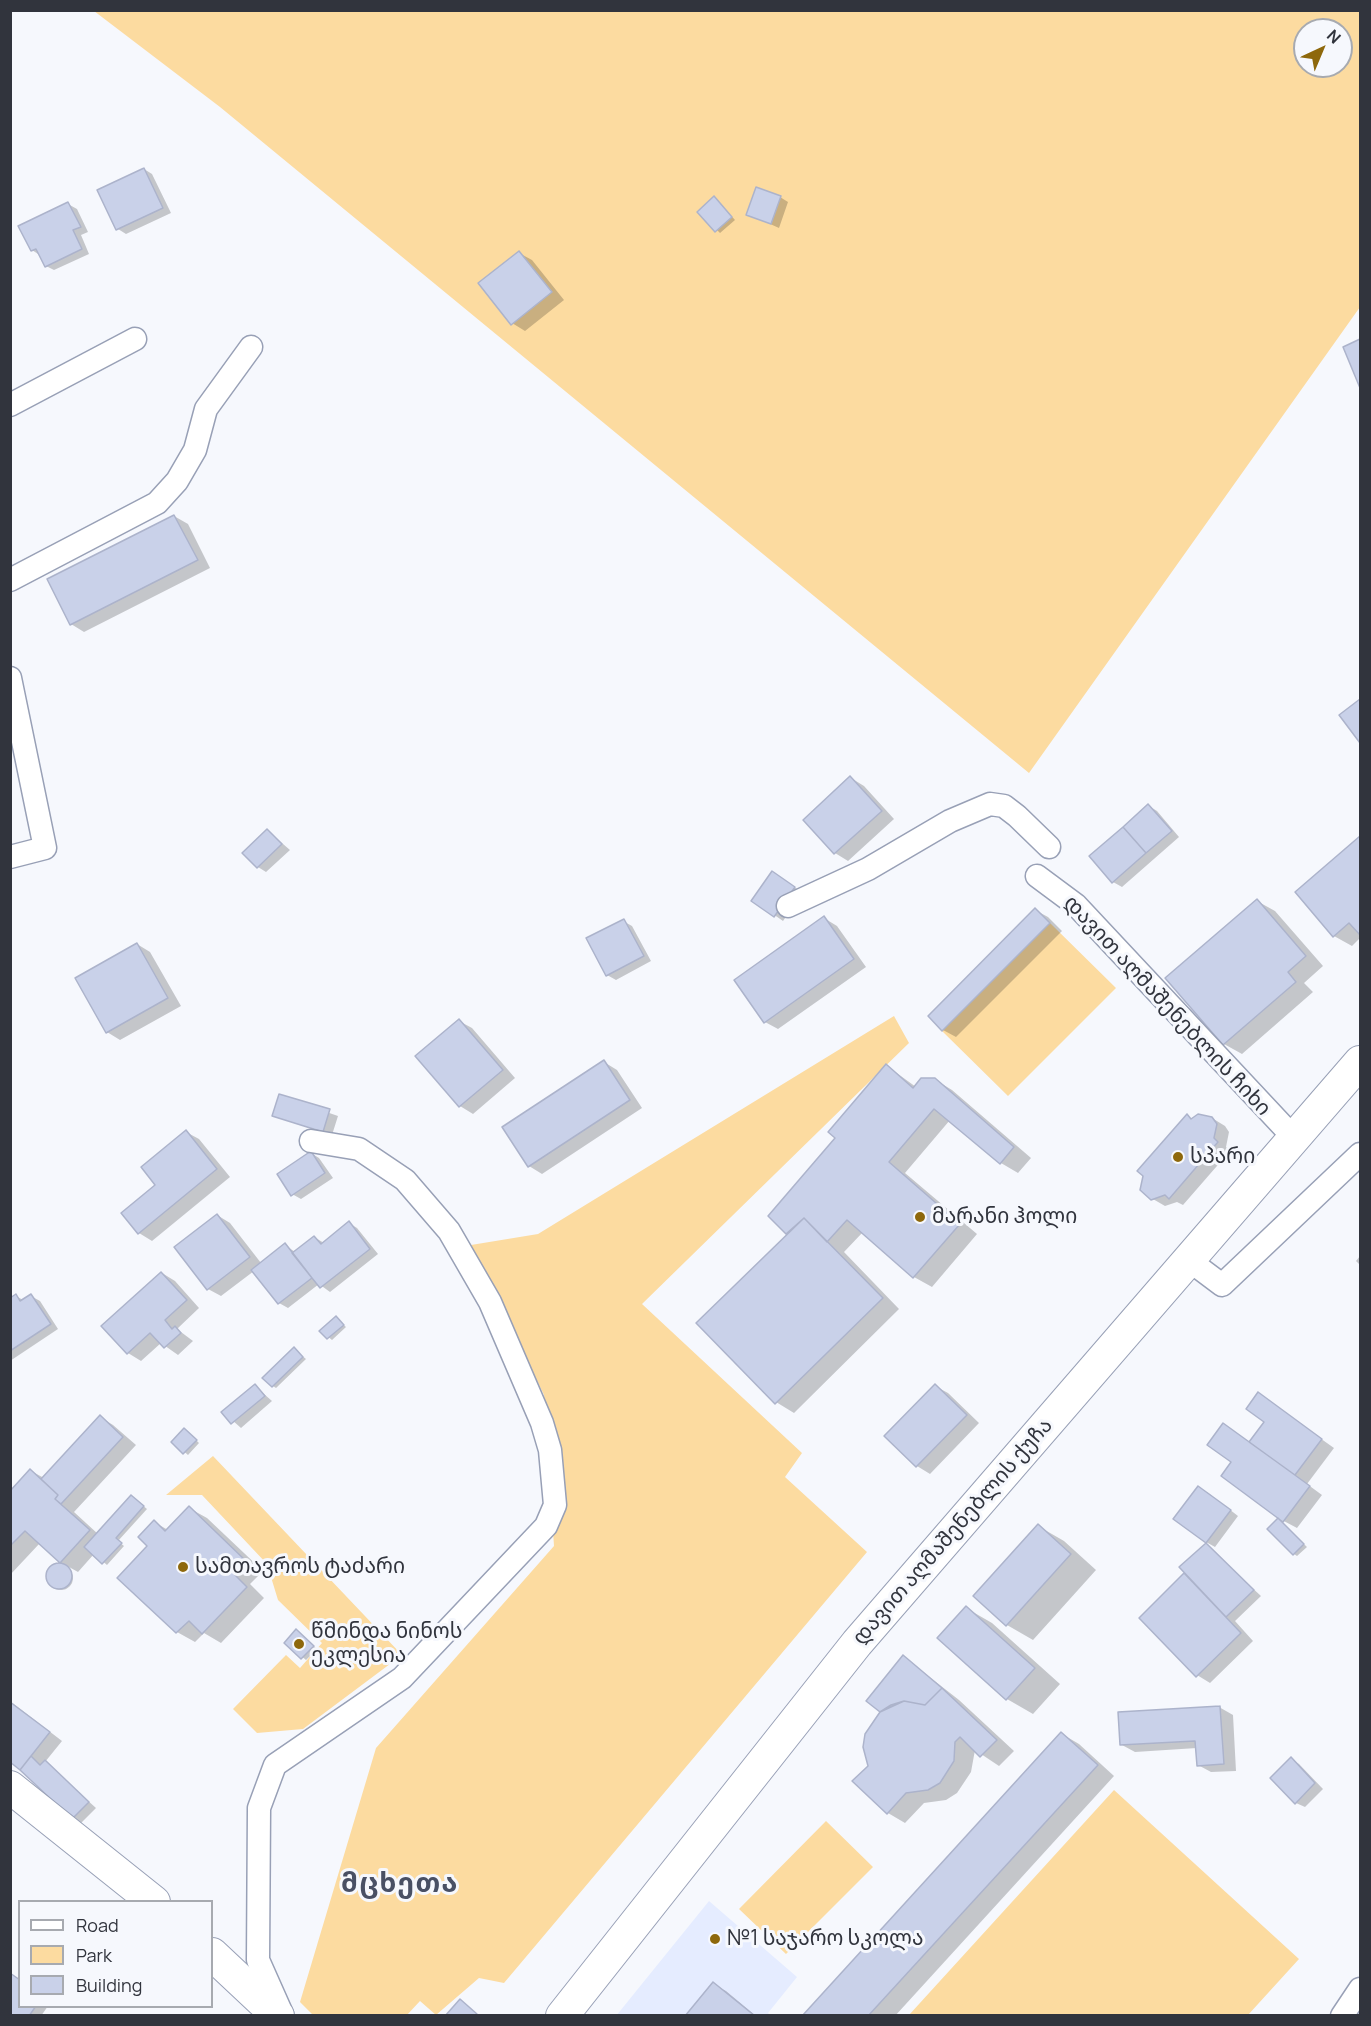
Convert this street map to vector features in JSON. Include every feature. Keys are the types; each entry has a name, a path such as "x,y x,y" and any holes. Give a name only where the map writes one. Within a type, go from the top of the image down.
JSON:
{"main road":[{"name":"დავით აღმაშენებლის ქუჩა","path":"562,2016 857,1643 1360,1062"},
{"path":"10,1787 151,1900"},
{"path":"213,1955 278,2016"}],"street":[{"path":"10,405 135,339"},
{"path":"10,580 157,503 177,481 195,450 206,409 251,346"},
{"path":"10,678 45,848 10,857"},
{"path":"788,906 868,869 950,821 990,804 1004,806 1049,847"},
{"name":"დავით აღმაშენებლის ჩიხი","path":"1037,876 1076,905 1295,1139"},
{"path":"283,2016 258,1960 259,1808 275,1765 402,1678 546,1526 555,1505 550,1450 542,1423 490,1302 449,1231 405,1180 359,1149 311,1141"},
{"path":"1190,1261 1222,1285 1360,1154"},
{"path":"1342,2016 1360,1989"}],"shaded area":[{"name":"№1 საჯარო სკოლა","path":"709,1901 797,1977 768,2013 770,2015 616,2016"}],"green space":[{"path":"94,11 1360,11 1360,307 1029,773 220,107"},
{"path":"1050,923 1116,988 1008,1096 942,1031"},
{"path":"894,1016 909,1043 642,1304 802,1453 785,1477 867,1552 504,1983 479,1978 436,2015 420,2001 407,2015 313,2015 300,2002 376,1748 554,1546 544,1395 471,1245 538,1234"},
{"path":"213,1456 402,1655 303,1729 257,1733 233,1709 286,1655 300,1668 322,1643 278,1600 267,1564 202,1495 166,1495"},
{"path":"1114,1790 1299,1959 1248,2015 909,2015"},
{"path":"826,1821 873,1867 786,1954 739,1909"}],"building":[{"path":"144,168 163,208 116,230 97,190"},
{"path":"756,187 781,196 771,224 746,215"},
{"path":"714,196 732,217 715,232 697,212"},
{"path":"68,202 81,227 73,230 82,249 45,267 36,249 31,251 18,226"},
{"path":"519,251 552,292 511,325 478,283"},
{"path":"1360,339 1360,388 1343,347"},
{"path":"174,515 198,560 70,625 47,579"},
{"path":"1360,699 1360,743 1339,715"},
{"path":"850,776 882,811 834,854 803,820"},
{"path":"1148,804 1172,831 1146,853 1123,827"},
{"path":"1123,827 1146,853 1112,883 1089,856"},
{"path":"267,829 282,844 257,868 242,853"},
{"path":"1360,836 1360,935 1349,923 1333,937 1295,892"},
{"path":"772,871 795,887 774,917 751,901"},
{"path":"1257,899 1306,956 1288,972 1296,982 1223,1045 1165,978"},
{"path":"1035,908 1050,923 942,1031 928,1016"},
{"path":"824,916 854,959 764,1023 734,980"},
{"path":"624,919 644,956 606,976 586,938"},
{"path":"137,943 168,998 106,1033 75,978"},
{"path":"459,1019 503,1070 459,1107 415,1056"},
{"path":"604,1060 630,1100 528,1167 502,1127"},
{"path":"886,1064 913,1088 921,1078 935,1078 1014,1147 1000,1164 934,1109 889,1162 960,1224 913,1278 847,1220 827,1242 804,1218 786,1234 768,1216 835,1138 828,1132"},
{"path":"279,1094 330,1109 323,1132 272,1116"},
{"name":"სპარი","path":"1187,1114 1191,1119 1198,1114 1212,1117 1217,1124 1214,1138 1218,1142 1169,1199 1165,1195 1151,1200 1140,1190 1143,1176 1137,1171"},
{"path":"186,1130 217,1169 138,1234 121,1213 155,1185 141,1167"},
{"path":"311,1151 325,1173 291,1196 277,1174"},
{"path":"217,1214 250,1257 207,1290 174,1247"},
{"path":"804,1218 883,1298 775,1404 696,1323"},
{"path":"349,1221 370,1249 320,1288 292,1253 314,1236 321,1244"},
{"path":"285,1243 312,1278 278,1304 251,1270"},
{"path":"161,1272 187,1300 165,1320 172,1329 175,1326 181,1333 164,1348 150,1333 127,1354 101,1326"},
{"path":"16,1294 20,1301 31,1294 51,1324 10,1351 10,1298"},
{"path":"336,1316 344,1325 327,1339 319,1331"},
{"path":"294,1347 303,1357 272,1387 262,1378"},
{"path":"255,1384 265,1396 231,1424 221,1412"},
{"path":"935,1384 967,1415 916,1467 884,1436"},
{"path":"1258,1392 1322,1439 1295,1475 1249,1442 1264,1422 1246,1409"},
{"path":"100,1415 123,1437 61,1504 55,1499 58,1495 41,1479"},
{"path":"1223,1423 1310,1486 1283,1522 1221,1476 1231,1462 1207,1445"},
{"path":"184,1428 197,1440 183,1454 171,1442"},
{"path":"30,1469 58,1495 55,1499 90,1530 60,1563 25,1531 10,1546 10,1491"},
{"path":"1198,1486 1231,1510 1206,1543 1173,1519"},
{"path":"131,1495 144,1506 116,1538 122,1543 102,1564 84,1547"},
{"name":"სამთავროს ტაძარი","path":"189,1506 246,1561 234,1574 247,1587 202,1634 189,1621 176,1633 117,1578 147,1546 138,1537 154,1520 165,1531"},
{"path":"1278,1518 1304,1544 1293,1555 1267,1529"},
{"path":"1038,1524 1071,1554 1006,1626 973,1596"},
{"path":"1206,1543 1254,1590 1226,1617 1179,1567"},
{"path":"59,1563 68,1567 72,1576 68,1585 59,1589 50,1585 46,1576 50,1567"},
{"path":"1184,1573 1241,1633 1196,1677 1139,1618"},
{"path":"966,1606 1035,1668 1006,1700 937,1638"},
{"name":"წმინდა ნინოს ეკლესია","path":"296,1629 314,1646 301,1659 284,1643"},
{"path":"903,1655 942,1688 925,1705 904,1701 880,1712 866,1701"},
{"path":"942,1688 997,1740 980,1757 960,1737 955,1742 954,1761 940,1783 928,1790 906,1793 887,1814 852,1781 868,1766 863,1747 865,1734 880,1712 891,1705 904,1701 925,1705"},
{"path":"10,1702 50,1732 20,1770 10,1762"},
{"path":"1220,1706 1224,1764 1197,1766 1195,1741 1120,1745 1118,1712"},
{"path":"1061,1732 1098,1765 868,2016 802,2016"},
{"path":"31,1756 40,1765 45,1760 89,1802 72,1819 20,1770"},
{"path":"1291,1757 1315,1783 1295,1804 1270,1778"},
{"path":"10,1973 18,1979 18,2008 35,2008 29,2016 10,2016"},
{"path":"713,1982 755,2016 685,2016"},
{"path":"460,1999 477,2014 476,2016 445,2016"}],"place":[{"name":"სპარი","path":"1178,1157"},
{"name":"მარანი ჰოლი","path":"920,1217"},
{"name":"სამთავროს ტაძარი","path":"183,1567"},
{"name":"წმინდა ნინოს ეკლესია","path":"299,1644"},
{"name":"№1 საჯარო სკოლა","path":"715,1939"}],"district":[{"name":"მცხეთა","path":"400,1884"}]}
